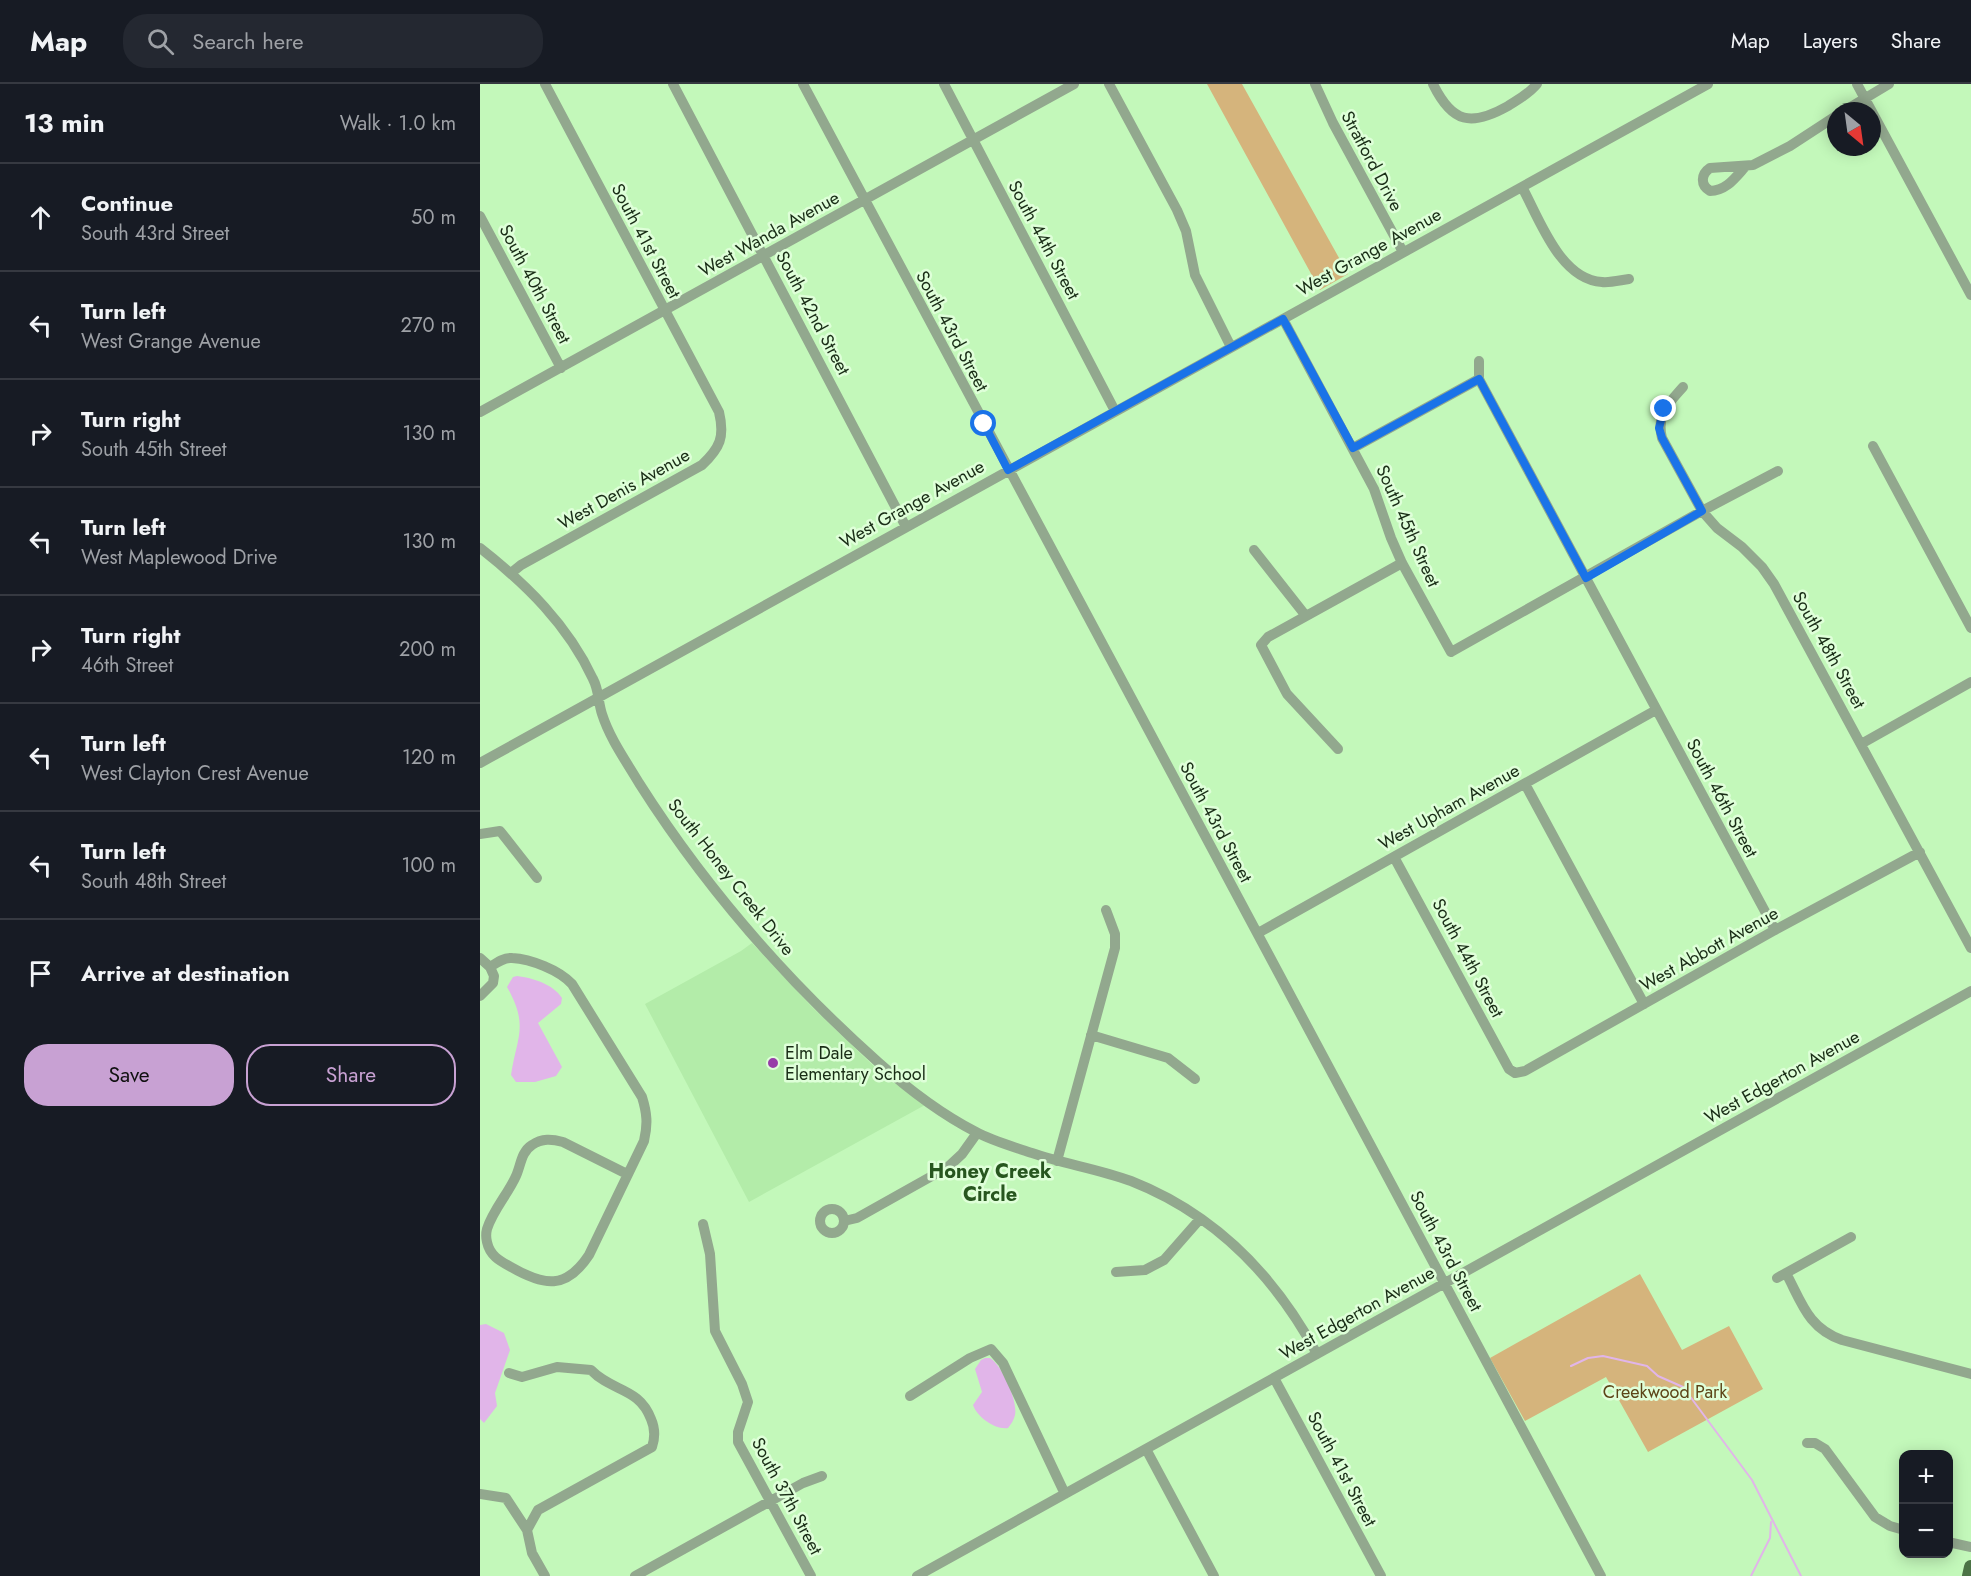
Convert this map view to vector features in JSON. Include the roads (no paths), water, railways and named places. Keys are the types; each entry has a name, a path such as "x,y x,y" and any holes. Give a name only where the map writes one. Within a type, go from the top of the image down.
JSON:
{"main road":[{"path":"1969,1576 1971,1567"}],"street":[{"name":"South 41st Street","path":"545,84 719,412"},
{"name":"South 42nd Street","path":"673,84 906,527"},
{"name":"South 43rd Street","path":"802,84 1602,1576"},
{"name":"South 44th Street","path":"944,84 1115,411"},
{"name":"West Wanda Avenue","path":"480,412 1074,84"},
{"path":"1109,84 1177,210 1186,231 1195,275 1231,347"},
{"name":"Stratford Drive","path":"1315,84 1333,123 1403,252"},
{"path":"1433,84 1441,100 1451,110 1464,118 1476,119 1488,117 1529,94 1537,84"},
{"name":"West Grange Avenue","path":"480,763 1708,84"},
{"path":"1857,84 1971,295"},
{"path":"1858,102 1888,84"},
{"path":"1745,167 1790,146 1827,122"},
{"path":"1522,187 1563,262 1586,279 1602,282 1629,279"},
{"name":"South 40th Street","path":"480,216 561,368"},
{"name":"South 45th Street","path":"1283,319 1374,489 1402,562 1451,652 1586,578"},
{"path":"1353,448 1479,379 1479,361"},
{"name":"South 46th Street","path":"1479,379 1775,930"},
{"name":"South 48th Street","path":"1683,387 1664,409 1659,428 1662,438 1702,511 1717,528 1742,547 1762,567 1774,584 1971,948"},
{"name":"West Denis Avenue","path":"511,573 520,565 702,465 713,455 722,438 719,412"},
{"path":"1873,446 1971,628"},
{"path":"1586,578 1702,511 1778,471"},
{"name":"South Honey Creek Drive","path":"480,548 511,573 558,620 575,644 596,682 602,713 613,740 658,812 759,946 826,1014 880,1064 941,1111 978,1133 1057,1161 1130,1181 1176,1203 1200,1219 1243,1252 1276,1288 1298,1319 1317,1354"},
{"path":"1254,550 1306,616"},
{"path":"1338,749 1287,694 1261,645 1268,638 1402,562"},
{"path":"1861,744 1971,682"},
{"name":"West Upham Avenue","path":"1257,933 1656,710"},
{"path":"1525,784 1644,1004"},
{"path":"480,834 500,831 537,878"},
{"name":"West Abbott Avenue","path":"1515,1073 1525,1071 1775,930 1920,852"},
{"name":"South 44th Street","path":"1394,857 1509,1069 1515,1073"},
{"path":"1057,1161 1115,948 1115,934 1106,910"},
{"path":"490,967 510,957 532,962 564,975 572,984 642,1097 647,1125 644,1141 580,1269 568,1277 542,1282 496,1259 489,1251 486,1239 488,1228 516,1175 524,1154 531,1146 540,1141 553,1139 627,1174"},
{"path":"480,958 490,967 495,976 493,983 480,996"},
{"name":"West Edgerton Avenue","path":"916,1576 1971,991"},
{"path":"1091,1035 1168,1058 1195,1079"},
{"path":"844,1221 857,1218 948,1167 962,1154 978,1133"},
{"path":"1116,1272 1145,1270 1164,1260 1200,1219"},
{"name":"South 37th Street","path":"703,1224 710,1254 715,1331 742,1384 748,1402 738,1432 738,1442 811,1576"},
{"path":"1851,1238 1781,1276 1812,1321 1824,1332 1842,1340 1971,1374"},
{"path":"910,1395 970,1358 991,1349 1003,1363 1065,1494"},
{"path":"509,1373 522,1377 557,1367 591,1370 600,1379 632,1393 642,1401 653,1424 652,1447 538,1510 526,1530"},
{"name":"South 41st Street","path":"1274,1378 1381,1576"},
{"path":"1807,1443 1815,1443 1825,1449 1875,1516 1890,1526 1899,1529"},
{"path":"1146,1449 1214,1576"},
{"path":"634,1576 769,1501 822,1476"},
{"path":"483,1497 507,1498 526,1530 532,1552 545,1576"},
{"path":"1953,1543 1971,1548"}],"waterway":[{"path":"1571,1366 1588,1358 1603,1356 1647,1366 1658,1376 1683,1387 1752,1480 1801,1576"},
{"path":"1751,1576 1770,1538 1771,1522"}],"place":[{"name":"Elm Dale Elementary School","path":"773,1063"}],"district":[{"name":"Honey Creek Circle","path":"990,1182"}],"park label":[{"name":"Creekwood Park","path":"1665,1392"}]}
